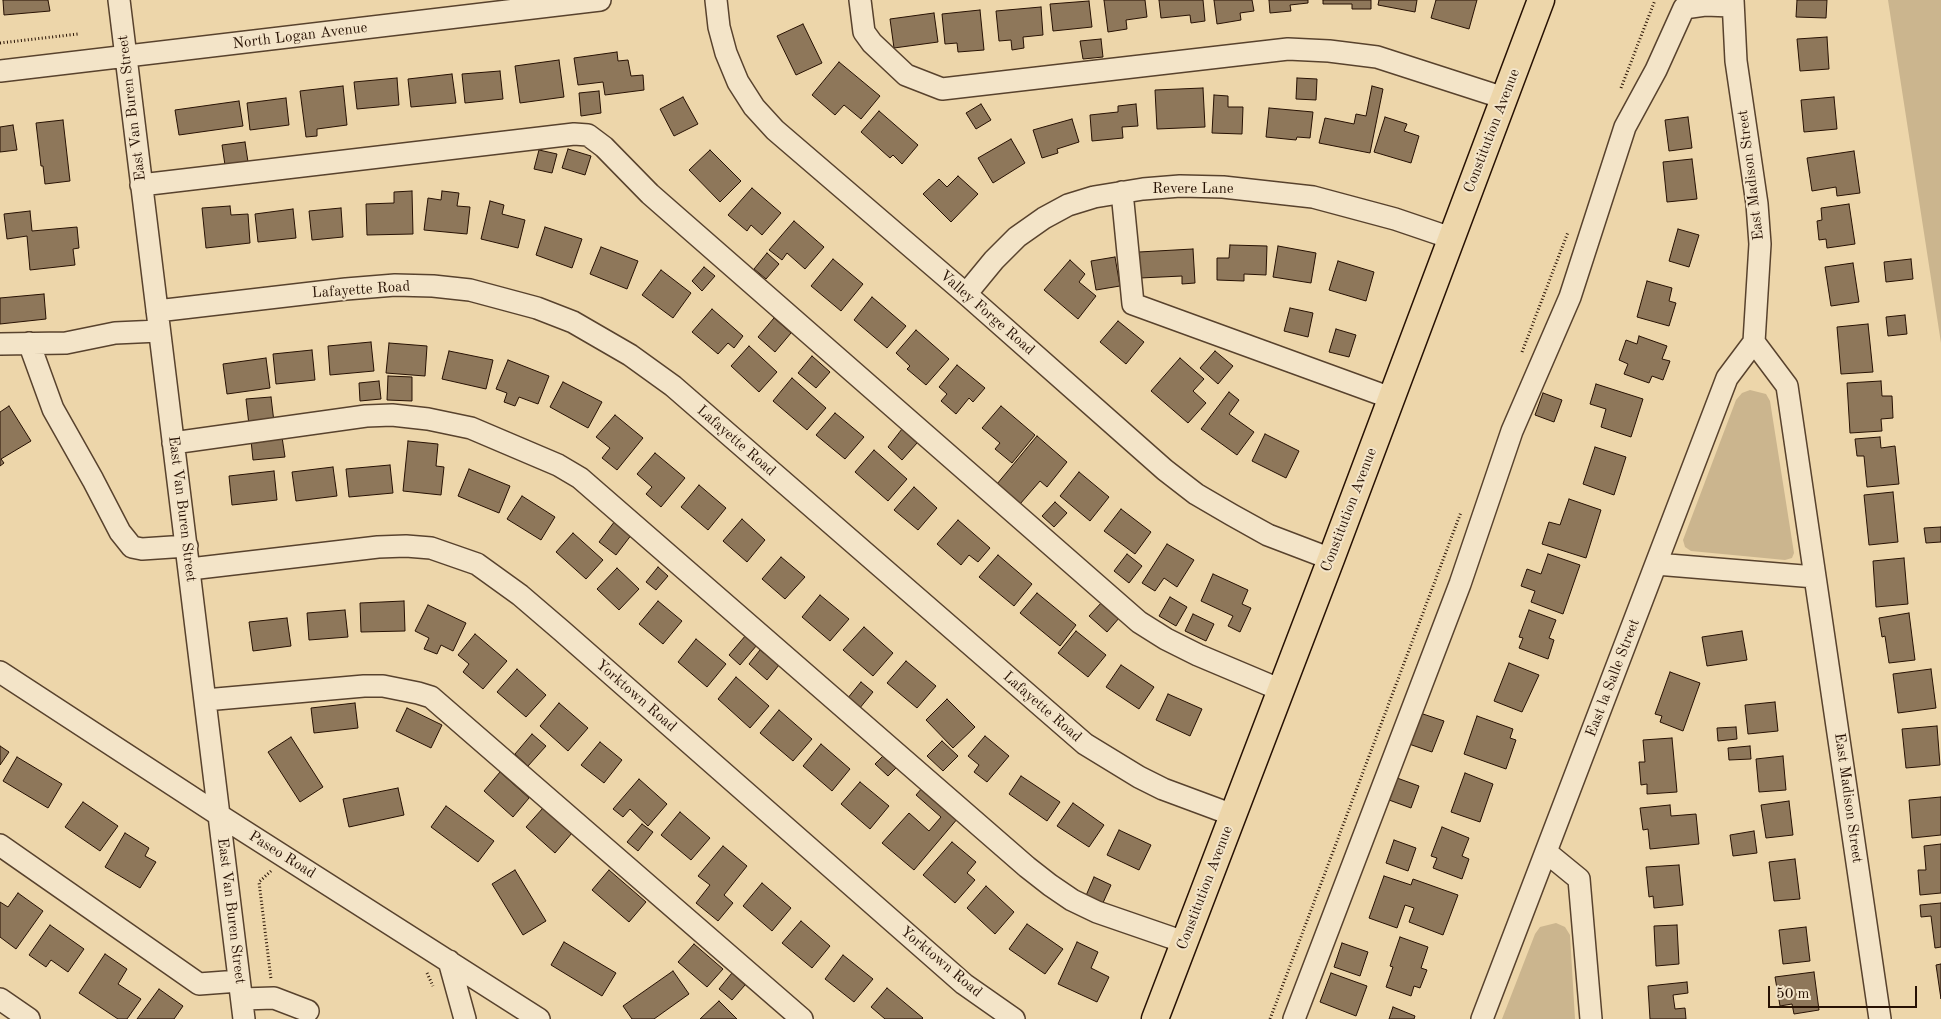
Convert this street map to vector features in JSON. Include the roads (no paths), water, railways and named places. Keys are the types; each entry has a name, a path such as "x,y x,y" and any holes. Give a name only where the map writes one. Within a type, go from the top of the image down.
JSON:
{"main road":[{"name":"Constitution Avenue","path":"1155,1019 1331,559 1541,0"}],"street":[{"name":"East Van Buren Street","path":"118,0 242,1000"},
{"name":"North Logan Avenue","path":"0,71 600,0"},
{"name":"Valley Forge Road","path":"716,0 719,27 726,53 738,82 754,107 775,130 966,294 1143,451 1196,494 1268,535 1331,559"},
{"path":"860,0 864,32 872,43 906,75 942,88 1288,49 1329,51 1377,57 1504,98"},
{"path":"1294,1019 1456,593 1512,431 1570,297 1626,127 1656,70 1684,8 1732,3"},
{"name":"East Madison Street","path":"1732,3 1736,62 1757,204 1760,244 1754,342 1787,386 1880,1019"},
{"path":"141,185 574,134 588,135 604,147 657,201 1139,622 1166,639 1198,655 1281,690"},
{"name":"Revere Lane","path":"966,294 994,260 1017,237 1044,218 1068,206 1122,192 1180,186 1268,191 1354,207 1451,238"},
{"path":"1122,192 1132,304 1391,398"},
{"name":"Lafayette Road","path":"0,344 66,343 115,334 158,321 346,289 395,285 433,286 470,290 537,308 573,322 630,355 673,386 1085,744 1139,777 1163,789 1232,815"},
{"name":"East la Salle Street","path":"1482,1019 1727,378 1754,342"},
{"path":"29,343 53,409 120,532 132,547 142,549 186,546"},
{"path":"173,443 366,416 392,415 428,419 471,428 558,465 580,478 1050,885 1072,900 1097,912 1184,942"},
{"name":"Yorktown Road","path":"190,570 378,547 406,546 431,548 477,564 520,595 562,630 964,984 1014,1019"},
{"path":"1656,564 1815,577"},
{"name":"Paseo Road","path":"0,672 219,815 539,1019"},
{"path":"205,700 364,686 384,686 431,697 802,1019"},
{"path":"0,845 199,984 242,1000 274,998 308,1011"},
{"path":"1546,852 1579,879 1591,1019"},
{"path":"449,960 465,1019"},
{"path":"0,999 29,1019"}]}
